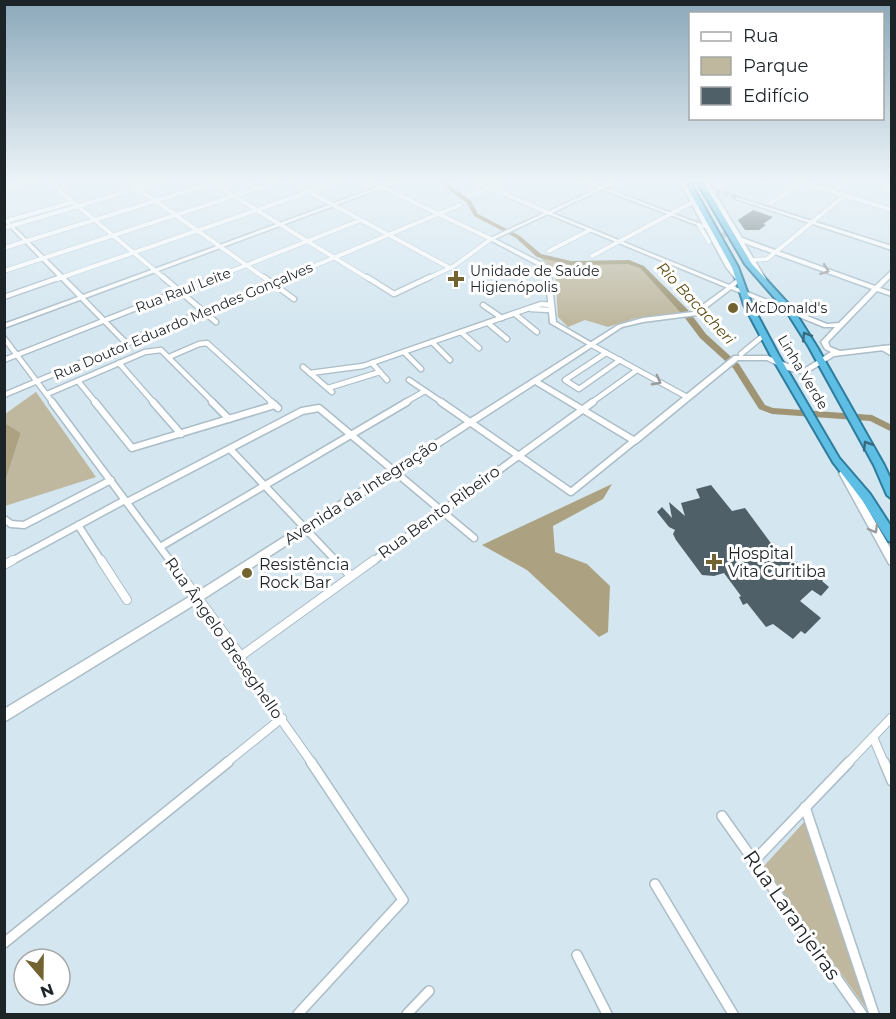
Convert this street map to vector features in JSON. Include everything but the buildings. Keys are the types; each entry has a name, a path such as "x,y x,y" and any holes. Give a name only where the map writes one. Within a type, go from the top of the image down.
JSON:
{"highway":[{"name":"Linha Verde","path":"713,228 735,267 743,292 780,363 836,460 866,497 891,538"},
{"name":"Linha Verde","path":"727,228 746,261 790,311 821,361 845,408 879,465 891,495"}],"main road":[{"path":"707,228 729,267 739,280"},
{"path":"731,228 770,290"},
{"path":"829,228 891,248"},
{"path":"742,240 891,294"},
{"path":"839,353 830,350 824,343 838,325 891,272"},
{"path":"730,287 828,326 838,325"},
{"name":"Avenida da Integração","path":"4,716 198,597 590,344 625,324 695,314 730,287"},
{"path":"534,380 634,441 740,357 765,357 805,372 839,353 891,347"},
{"path":"836,460 891,561"},
{"path":"879,465 891,484"}],"street":[{"path":"14,228 127,344"},
{"path":"4,248 70,228"},
{"path":"103,228 216,322"},
{"path":"4,272 140,228"},
{"path":"192,228 294,299"},
{"path":"4,297 207,228"},
{"path":"4,326 274,228"},
{"path":"285,228 394,294 450,268 491,239 516,228"},
{"name":"Rua Raul Leite","path":"4,360 342,228"},
{"path":"375,228 450,268"},
{"name":"Rua Doutor Eduardo Mendes Gonçalves","path":"4,395 406,228"},
{"path":"467,228 546,267 550,272 551,308 555,325 687,397"},
{"path":"584,228 730,287 739,280"},
{"path":"592,256 645,228"},
{"path":"702,228 709,242"},
{"path":"736,228 742,238 776,252"},
{"path":"751,260 763,261 805,228"},
{"path":"549,251 590,230"},
{"path":"483,305 502,318"},
{"path":"310,373 372,363 527,309 551,308"},
{"path":"515,314 537,332"},
{"path":"488,323 507,339"},
{"path":"460,332 478,348"},
{"path":"741,354 764,335"},
{"name":"Rua Ângelo Breseghello","path":"4,338 241,656 243,666 282,718 403,900 298,1014"},
{"path":"432,342 450,360"},
{"path":"78,381 130,448 276,406 207,344 200,344 169,357"},
{"path":"882,348 891,354"},
{"path":"47,394 158,350 169,357 229,419"},
{"path":"404,352 421,369"},
{"path":"606,353 565,380 579,388 620,360"},
{"path":"372,363 387,380"},
{"path":"120,364 181,434"},
{"path":"303,367 330,390 380,372"},
{"name":"Rua Bento Ribeiro","path":"241,656 637,370"},
{"path":"56,373 67,386"},
{"path":"409,380 571,492 634,441"},
{"path":"160,547 425,391"},
{"path":"4,565 302,411 320,409 474,538"},
{"path":"230,448 351,576"},
{"path":"4,519 11,524 24,525 111,480"},
{"path":"78,525 127,600"},
{"path":"754,861 891,717"},
{"path":"4,943 282,718"},
{"path":"873,737 891,781"},
{"path":"805,807 874,1014"},
{"name":"Rua Laranjeiras","path":"722,816 862,1014"},
{"path":"655,884 733,1014"},
{"path":"577,955 607,1014"},
{"path":"407,1014 429,991"}],"green space":[{"path":"541,257 571,263 628,263 639,267 683,314 636,318 608,327 585,320 568,327 558,317 555,270"},
{"path":"36,392 96,477 5,506 5,482 21,433 5,423 5,414"},
{"path":"805,821 868,1011 764,866"}],"shaded area":[{"path":"5,423 21,433 5,482"},
{"path":"612,484 603,499 553,526 555,552 587,564 610,586 608,632 599,637 527,570 482,545"}],"waterway":[{"name":"Rio Bacacheri","path":"500,228 518,237 539,256 571,263 629,262 642,267 685,312 703,336 736,366 762,407 772,411 872,418 892,429"}],"tunnel":[{"path":"707,228 739,240"}],"place":[{"name":"Unidade de Saúde Higienópolis","path":"456,279"},
{"name":"McDonald's","path":"733,308"},
{"name":"Hospital Vita Curitiba","path":"714,562"},
{"name":"Resistência Rock Bar","path":"247,573"}]}
